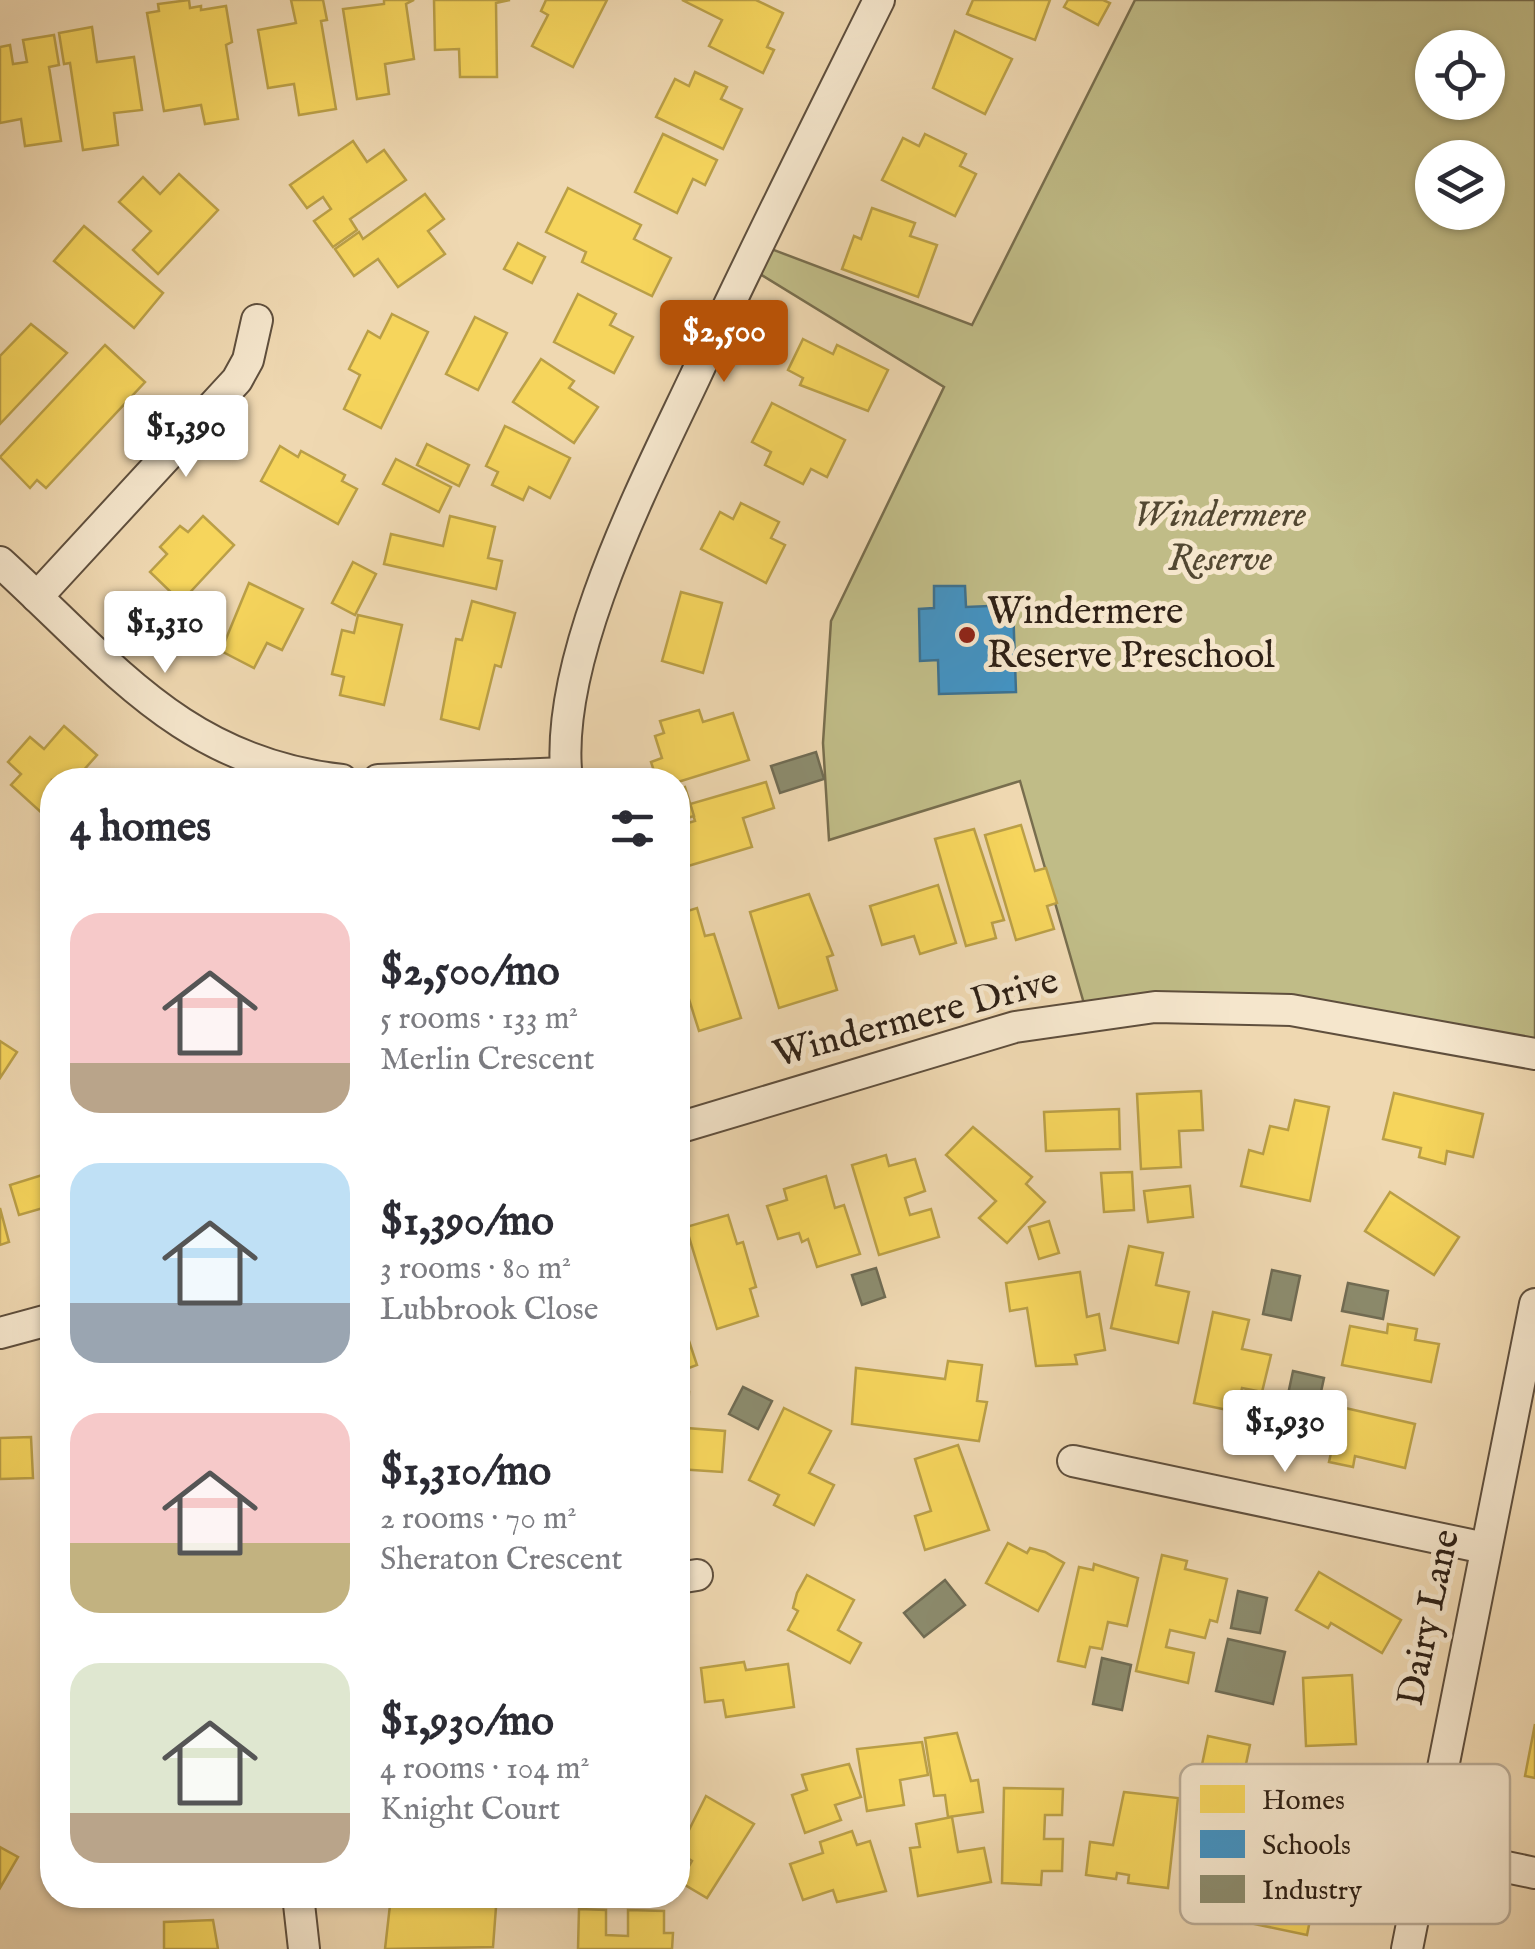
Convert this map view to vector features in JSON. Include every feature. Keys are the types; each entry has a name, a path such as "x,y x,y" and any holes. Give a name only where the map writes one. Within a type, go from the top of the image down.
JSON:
{"street":[{"path":"568,768 584,641 617,548 747,266 880,0"},
{"path":"38,597 237,380 248,360 257,320"},
{"path":"0,562 130,685 192,732 254,763 280,768"},
{"name":"Windermere Drive","path":"690,1124 1015,1027 1154,1007 1292,1010 1535,1054"},
{"name":"Dairy Lane","path":"1442,1764 1535,1304"},
{"path":"0,1334 40,1323"},
{"path":"1073,1462 1486,1548"},
{"path":"1510,1868 1535,1873"},
{"path":"299,1908 304,1949"},
{"name":"Dairy Lane","path":"1407,1949 1411,1924"}],"green space":[{"name":"Windermere Reserve","path":"1135,0 1535,0 1535,1054 1403,1027 1087,1014 1020,781 829,840 823,743 831,621 944,387 747,266 758,244 972,325"}],"building: Homes":[{"path":"189,0 190,8 201,6 201,10 226,6 232,42 226,45 238,119 205,124 201,105 164,111 147,13 159,11 158,4"},
{"path":"291,0 323,0 327,20 321,21 336,109 299,115 294,84 268,88 258,30 296,23"},
{"path":"384,0 414,0 406,4 414,59 385,64 389,94 357,99 343,9 384,4"},
{"path":"434,0 510,0 496,3 497,77 460,77 459,49 435,50"},
{"path":"546,0 607,0 573,67 532,46 548,15 541,11"},
{"path":"682,0 756,0 783,13 767,47 774,50 763,73 709,46 722,20"},
{"path":"973,0 1050,0 1035,40 967,14"},
{"path":"1068,0 1110,3 1098,25 1064,7"},
{"path":"92,27 97,62 134,57 142,110 114,113 118,145 83,150 70,63 64,64 59,33"},
{"path":"955,31 1012,59 985,114 933,88"},
{"path":"54,35 59,65 49,67 61,141 25,146 21,119 0,123 0,47 10,45 13,64 27,62 23,40"},
{"path":"695,72 727,87 721,99 742,109 723,149 656,117 675,79 689,86"},
{"path":"663,134 717,160 705,185 693,179 677,213 635,192"},
{"path":"925,134 966,154 960,166 976,174 955,216 882,180 903,138 919,146"},
{"path":"353,141 367,162 384,150 406,180 350,219 357,230 333,247 314,221 331,209 323,197 307,208 290,185"},
{"path":"179,174 218,210 158,274 133,250 151,231 119,202 143,177 160,194"},
{"path":"568,188 641,225 634,239 671,258 652,296 582,262 586,252 546,232"},
{"path":"425,194 444,219 428,231 445,254 398,287 378,259 354,276 335,249 359,232 363,239"},
{"path":"872,208 915,223 910,236 937,245 918,297 842,269 854,236 861,239"},
{"path":"84,226 163,293 134,328 54,261"},
{"path":"518,243 545,257 532,283 504,269"},
{"path":"578,294 616,314 610,325 633,337 614,373 554,342"},
{"path":"392,314 428,332 381,428 344,409 360,375 349,369 368,331 380,338"},
{"path":"475,317 507,333 478,390 446,374"},
{"path":"31,324 67,353 0,424 0,356"},
{"path":"803,339 833,354 837,345 888,370 868,411 800,385 803,378 788,370"},
{"path":"105,345 145,382 46,488 37,480 30,488 0,457"},
{"path":"541,359 574,381 569,388 598,407 574,443 513,402"},
{"path":"772,403 845,440 827,477 811,469 803,484 765,465 771,452 752,442"},
{"path":"505,426 570,458 550,498 529,487 523,500 492,485 498,472 486,466"},
{"path":"427,444 469,465 459,486 417,465"},
{"path":"280,446 298,457 301,451 345,475 342,481 357,489 338,524 261,481"},
{"path":"396,459 451,487 439,512 383,484"},
{"path":"741,503 779,522 771,538 785,545 766,583 701,549 720,512 733,519"},
{"path":"203,516 234,545 181,602 150,572 167,554 160,547 180,526 188,532"},
{"path":"450,516 495,527 488,558 502,561 496,589 384,564 391,534 443,546"},
{"path":"353,562 376,574 355,615 332,603"},
{"path":"249,583 303,609 282,650 267,643 254,668 221,651"},
{"path":"681,592 722,603 703,673 662,661"},
{"path":"472,601 515,613 501,667 495,665 479,729 441,719 456,639 462,640"},
{"path":"358,615 402,625 384,705 340,695 344,677 332,674 342,630 354,633"},
{"path":"699,710 703,722 733,713 749,760 690,778 690,768 653,768 651,762 662,758 655,736 664,733 660,721"},
{"path":"64,726 97,755 86,768 40,768 40,811 11,785 21,774 8,762 30,737 44,749"},
{"path":"766,782 774,808 743,818 752,847 690,865 690,822 695,821 690,804"},
{"path":"1021,825 1035,871 1046,868 1057,903 1047,906 1054,929 1016,940 985,835"},
{"path":"974,829 1004,920 992,923 996,938 966,946 935,839"},
{"path":"938,885 956,943 920,954 914,936 882,945 870,906"},
{"path":"809,894 833,955 827,957 837,990 779,1008 750,912"},
{"path":"697,908 705,936 714,934 741,1018 699,1031 690,1002 690,910"},
{"path":"0,1041 17,1052 0,1078"},
{"path":"1201,1091 1203,1130 1179,1131 1181,1167 1141,1169 1137,1094"},
{"path":"1394,1093 1483,1114 1473,1157 1447,1151 1445,1164 1419,1157 1421,1148 1383,1139"},
{"path":"1295,1100 1329,1107 1310,1201 1241,1186 1249,1150 1263,1154 1270,1126 1288,1130"},
{"path":"1119,1109 1120,1149 1046,1151 1044,1112"},
{"path":"973,1127 1032,1177 1026,1184 1045,1202 1007,1243 979,1218 996,1201 946,1155"},
{"path":"886,1155 889,1166 915,1159 925,1191 905,1198 910,1215 931,1209 939,1237 879,1255 852,1165"},
{"path":"1132,1172 1134,1210 1104,1212 1101,1173"},
{"path":"40,1176 40,1209 19,1215 10,1185"},
{"path":"826,1176 835,1208 844,1205 860,1254 817,1267 808,1239 802,1242 799,1233 778,1239 767,1206 787,1200 784,1189"},
{"path":"1190,1186 1193,1217 1148,1222 1144,1191"},
{"path":"1390,1192 1459,1237 1434,1275 1365,1231"},
{"path":"0,1208 9,1242 0,1245"},
{"path":"728,1215 737,1244 743,1242 756,1287 750,1289 758,1316 717,1329 690,1240 690,1226"},
{"path":"1049,1221 1059,1253 1039,1259 1029,1227"},
{"path":"1129,1246 1163,1253 1156,1285 1189,1292 1178,1343 1111,1328"},
{"path":"1080,1272 1087,1317 1099,1314 1105,1350 1075,1355 1077,1364 1036,1366 1027,1308 1010,1311 1006,1283"},
{"path":"1213,1312 1249,1320 1242,1349 1271,1355 1262,1392 1242,1388 1237,1412 1194,1403"},
{"path":"1388,1324 1417,1329 1415,1340 1439,1344 1431,1382 1342,1365 1350,1326 1387,1333"},
{"path":"690,1344 697,1365 690,1368"},
{"path":"948,1361 982,1365 977,1401 987,1402 979,1441 852,1424 856,1368 945,1379"},
{"path":"1341,1407 1415,1424 1405,1468 1355,1456 1353,1467 1329,1462"},
{"path":"784,1408 831,1431 809,1473 834,1485 814,1525 774,1505 779,1495 749,1480"},
{"path":"690,1428 725,1431 722,1472 690,1470"},
{"path":"31,1437 33,1478 0,1479 0,1438"},
{"path":"958,1445 989,1530 925,1550 915,1516 931,1511 915,1459"},
{"path":"1008,1543 1027,1553 1030,1548 1045,1552 1064,1563 1038,1611 986,1583"},
{"path":"1162,1555 1187,1561 1185,1569 1227,1579 1217,1622 1210,1620 1205,1638 1170,1630 1166,1647 1194,1653 1188,1683 1136,1671"},
{"path":"1094,1564 1138,1578 1127,1626 1108,1622 1102,1649 1090,1647 1085,1667 1058,1661 1079,1567 1093,1570"},
{"path":"1319,1572 1401,1620 1382,1653 1331,1623 1328,1628 1296,1610"},
{"path":"807,1575 854,1600 838,1630 861,1643 850,1663 788,1630 798,1611 793,1608 797,1593"},
{"path":"744,1662 746,1670 788,1664 794,1707 726,1717 723,1700 705,1702 701,1668"},
{"path":"1352,1675 1356,1744 1306,1746 1303,1678"},
{"path":"1535,1724 1535,1778 1525,1776"},
{"path":"957,1733 971,1781 978,1780 983,1812 948,1817 945,1795 934,1796 925,1738"},
{"path":"1208,1736 1250,1745 1246,1764 1202,1764"},
{"path":"922,1742 928,1775 900,1780 904,1805 867,1811 857,1749"},
{"path":"849,1764 861,1797 835,1805 841,1820 805,1833 792,1795 807,1790 802,1775"},
{"path":"1004,1788 1063,1789 1062,1815 1045,1815 1044,1839 1063,1839 1062,1871 1042,1871 1041,1885 1002,1883"},
{"path":"1124,1792 1178,1798 1168,1888 1128,1883 1129,1875 1117,1873 1116,1879 1086,1875 1090,1842 1113,1845"},
{"path":"706,1796 754,1824 707,1898 690,1888 690,1828"},
{"path":"952,1817 958,1852 984,1848 991,1882 918,1896 910,1848 920,1847 916,1824"},
{"path":"852,1831 857,1845 870,1841 886,1891 837,1902 833,1890 803,1900 790,1864 823,1853 820,1842"},
{"path":"0,1847 18,1857 0,1888"},
{"path":"390,1908 496,1908 493,1947 385,1949"},
{"path":"579,1909 606,1910 606,1935 628,1936 628,1910 664,1911 664,1933 673,1933 672,1949 578,1949"},
{"path":"213,1920 218,1949 164,1949 164,1922"},
{"path":"1255,1924 1309,1924 1307,1935"}],"building: Schools":[{"name":"Windermere Reserve Preschool","path":"934,586 965,586 966,607 1013,605 1016,692 939,694 938,660 920,661 919,609 934,608"}],"building: Industry":[{"path":"816,752 824,779 780,793 771,766"},
{"path":"876,1268 885,1297 862,1305 852,1275"},
{"path":"1272,1270 1300,1276 1291,1320 1263,1314"},
{"path":"1348,1283 1388,1291 1383,1319 1342,1311"},
{"path":"1293,1371 1324,1378 1319,1401 1336,1406 1328,1442 1310,1438 1307,1453 1277,1446"},
{"path":"743,1387 772,1401 758,1429 729,1414"},
{"path":"945,1580 965,1605 924,1637 904,1613"},
{"path":"1238,1591 1267,1598 1260,1633 1231,1628"},
{"path":"1228,1639 1285,1652 1273,1704 1216,1691"},
{"path":"1102,1658 1131,1665 1122,1710 1093,1704"}],"place":[{"name":"Windermere Reserve Preschool","path":"967,635"}]}
